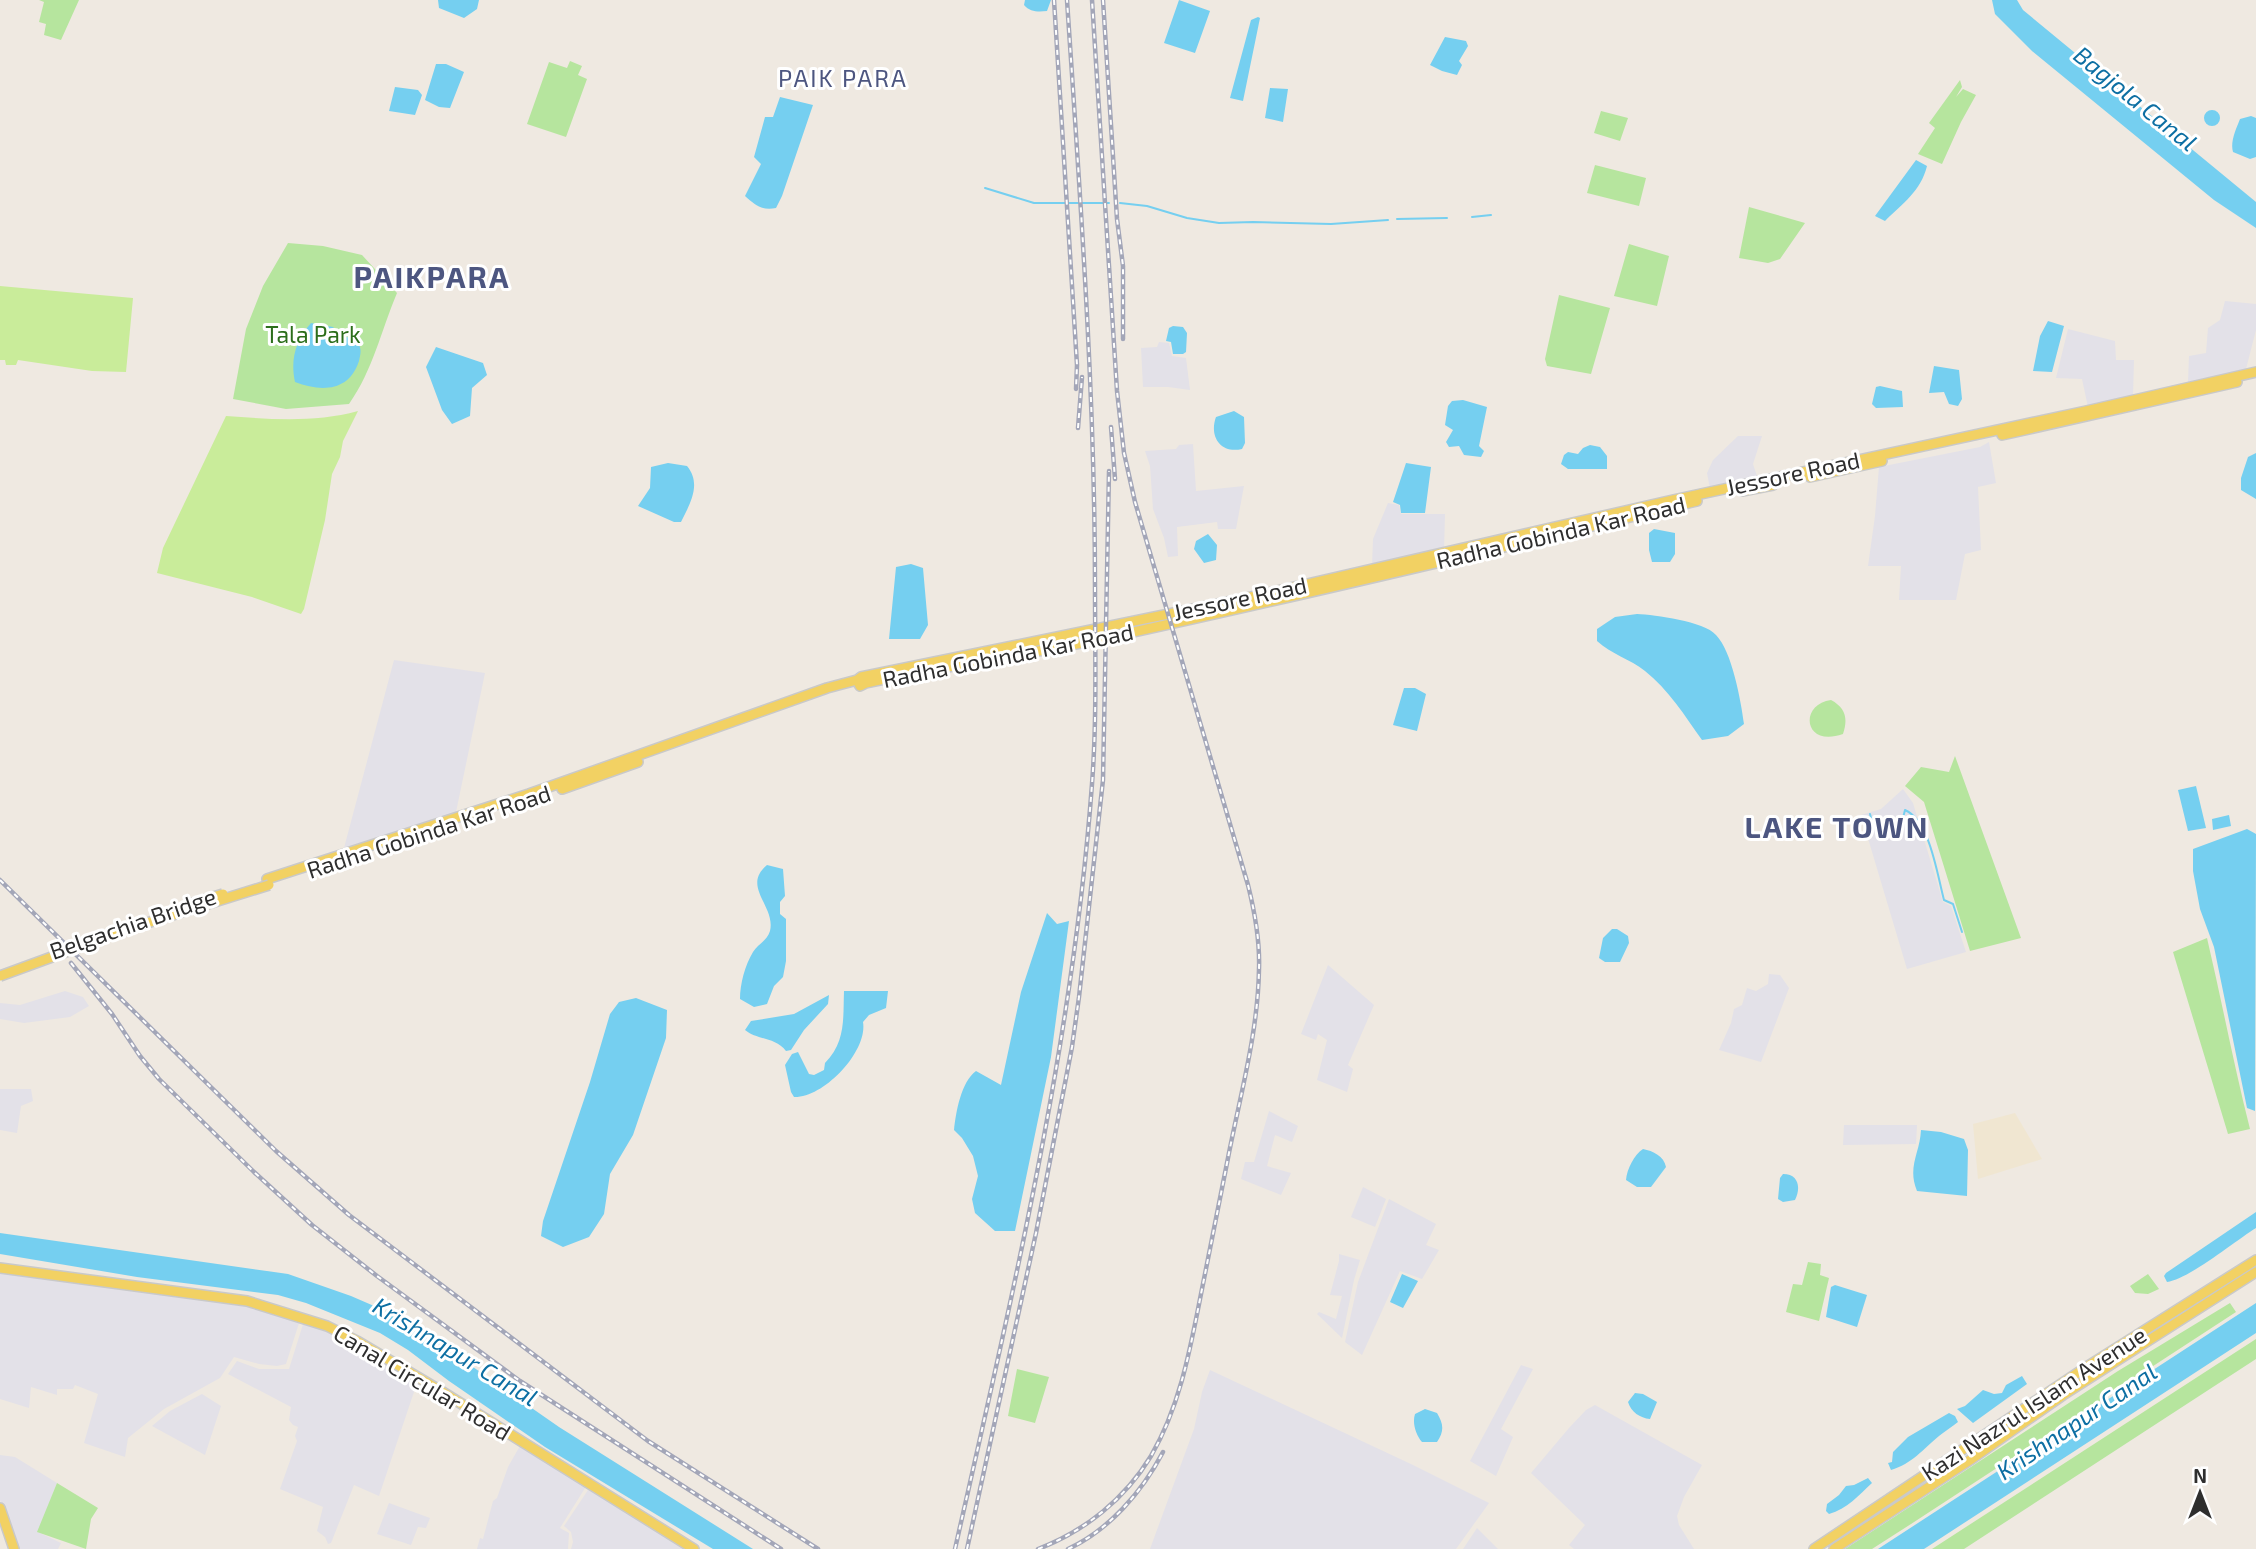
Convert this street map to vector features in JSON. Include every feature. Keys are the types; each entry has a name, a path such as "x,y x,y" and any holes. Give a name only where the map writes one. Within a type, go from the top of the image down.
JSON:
{"main road":[{"name":"Jessore Road","path":"861,681 1044,640 1250,601 1673,500 2256,372"},
{"name":"Radha Gobinda Kar Road","path":"861,681 1118,636 1250,601 2066,422 2256,377"},
{"path":"0,976 131,928 529,794 827,688 861,681"},
{"name":"Belgachia Bridge","path":"0,971 96,935 268,882"},
{"name":"Kazi Nazrul Islam Avenue","path":"1814,1549 2256,1261"},
{"name":"Canal Circular Road","path":"0,1268 247,1301 327,1326 442,1391 694,1549"},
{"name":"Kazi Nazrul Islam Avenue","path":"1834,1549 1970,1460 2060,1391 2256,1272"},
{"path":"0,1508 14,1549"}],"shaded area":[{"path":"2225,301 2256,304 2256,330 2246,369 2188,382 2189,356 2206,353 2208,328 2220,320"},
{"path":"2068,329 2115,341 2116,360 2134,360 2133,396 2088,407 2082,379 2056,378"},
{"path":"1159,342 1169,343 1172,356 1186,358 1190,390 1143,387 1141,348 1157,347"},
{"path":"1738,436 1762,436 1753,464 1758,479 1710,489 1707,473 1713,460"},
{"path":"1989,442 1996,483 1978,487 1981,550 1965,554 1956,600 1899,600 1901,566 1868,566 1879,467 1980,447"},
{"path":"1193,444 1196,491 1244,486 1236,529 1218,529 1217,522 1177,527 1178,556 1168,557 1153,509 1150,466 1145,451 1176,449 1179,445"},
{"path":"1388,503 1399,505 1401,514 1445,514 1444,551 1372,567 1373,539"},
{"path":"394,660 485,673 456,812 344,848"},
{"path":"1903,789 1913,803 1943,902 1951,906 1966,952 1907,969 1861,815 1881,809"},
{"path":"1328,965 1374,1005 1348,1065 1353,1069 1347,1092 1317,1080 1327,1040 1318,1034 1316,1040 1301,1034"},
{"path":"1769,974 1780,975 1789,988 1761,1062 1719,1050 1734,1009 1742,1005 1747,988 1756,991 1768,984"},
{"path":"65,991 83,997 89,1006 70,1017 24,1023 0,1019 0,1003 20,1005"},
{"path":"0,1089 31,1089 33,1101 21,1106 17,1133 0,1130"},
{"path":"1269,1111 1298,1126 1292,1142 1275,1135 1267,1166 1291,1173 1281,1195 1241,1179 1245,1162 1254,1162"},
{"path":"2015,1113 2042,1159 1978,1179 1973,1124"},
{"path":"1844,1125 1917,1125 1916,1144 1843,1145"},
{"path":"1363,1187 1386,1199 1375,1227 1351,1217"},
{"path":"1389,1199 1436,1224 1426,1245 1439,1250 1422,1279 1400,1271 1362,1355 1345,1342 1358,1282"},
{"path":"1339,1254 1360,1260 1342,1338 1317,1314 1319,1312 1336,1319 1342,1296 1330,1295"},
{"path":"0,1271 246,1304 300,1320 286,1364 259,1364 234,1357 220,1378 164,1409 128,1438 125,1457 84,1443 98,1394 75,1385 73,1389 57,1389 57,1395 31,1387 29,1408 0,1399"},
{"path":"304,1321 334,1331 418,1380 379,1496 354,1485 331,1543 328,1544 325,1537 317,1531 323,1507 280,1489 297,1441 295,1436 298,1427 289,1420 291,1407 228,1374 237,1361 259,1369 289,1369"},
{"path":"1521,1365 1533,1369 1501,1429 1513,1437 1496,1476 1470,1461"},
{"path":"1210,1370 1489,1503 1456,1549 1150,1549 1194,1429"},
{"path":"202,1394 221,1406 205,1455 152,1426 170,1411"},
{"path":"1595,1405 1702,1465 1677,1516 1679,1525 1694,1549 1574,1549 1569,1545 1585,1525 1531,1473 1569,1428 1586,1410"},
{"path":"521,1444 587,1485 560,1528 569,1533 568,1549 477,1549 480,1538 483,1539 493,1501 497,1498 508,1467"},
{"path":"0,1455 15,1457 57,1483 38,1532 61,1543 58,1549 17,1549 0,1500"},
{"path":"590,1487 690,1549 571,1549 571,1532 564,1526"},
{"path":"389,1503 430,1518 426,1528 418,1527 411,1545 377,1534"},
{"path":"1477,1528 1498,1549 1463,1549"}],"green space":[{"path":"39,0 79,0 61,40 44,35 46,24 39,22 44,2"},
{"path":"570,61 582,66 578,75 587,79 566,137 527,124 549,62 567,68"},
{"path":"1960,80 1962,87 1956,97 1963,89 1976,95 1942,164 1918,154 1935,128 1929,123"},
{"path":"1601,111 1628,118 1620,141 1594,133"},
{"path":"1595,165 1646,178 1639,206 1587,193"},
{"path":"1749,207 1805,223 1780,259 1768,263 1739,258"},
{"name":"Tala Park","path":"288,243 323,246 362,255 397,293 371,364 349,404 286,409 233,399 246,329 263,286"},
{"path":"1629,244 1669,256 1657,306 1614,296"},
{"path":"0,286 133,298 126,372 92,371 18,360 16,365 6,365 5,360 0,360"},
{"path":"1559,295 1610,308 1591,374 1547,366 1545,359"},
{"path":"358,411 343,441 340,457 332,474 325,520 301,614 252,597 157,573 163,548 226,416 308,419"},
{"path":"1831,700 1840,707 1845,723 1843,734 1830,737 1813,730 1810,716 1821,703"},
{"path":"1955,756 2021,938 1970,951 1924,802 1905,786 1921,767 1949,772"},
{"path":"2207,938 2250,1129 2228,1134 2173,952"},
{"path":"1808,1262 1821,1264 1820,1275 1829,1278 1819,1321 1786,1312 1793,1284 1802,1285"},
{"path":"2148,1274 2159,1289 2148,1294 2135,1293 2130,1286"},
{"path":"2230,1303 2236,1312 1872,1549 1845,1549 2118,1371"},
{"path":"2256,1339 2256,1359 1964,1549 1932,1549"},
{"path":"1017,1369 1049,1377 1035,1423 1008,1416"},
{"path":"57,1483 98,1508 91,1519 86,1549 37,1532"}],"water":[{"path":"438,0 479,0 477,9 464,18 439,8"},
{"path":"1025,0 1051,0 1047,11 1040,11 1026,7"},
{"path":"1179,0 1210,11 1195,53 1164,43"},
{"path":"1992,0 2017,0 2023,10 2256,202 2256,228 2214,200 2032,51 1995,14"},
{"path":"1260,18 1243,101 1230,98 1251,20"},
{"path":"1445,37 1466,41 1468,46 1459,61 1462,65 1457,75 1430,65"},
{"path":"436,64 446,64 464,72 450,108 439,107 425,100"},
{"path":"395,87 418,90 422,95 415,115 389,111"},
{"path":"1270,88 1288,89 1283,122 1265,118"},
{"path":"780,97 813,105 782,196 776,208 767,209 756,205 745,196 761,164 754,157 765,117 773,117"},
{"path":"2209,110 2215,110 2220,118 2218,124 2209,126 2204,121 2204,115"},
{"path":"2251,116 2256,118 2256,157 2250,159 2233,152 2232,144 2240,119"},
{"path":"1916,160 1927,166 1916,190 1885,221 1875,216"},
{"path":"2048,321 2064,326 2052,372 2033,371 2040,336"},
{"path":"311,323 333,327 359,345 359,361 348,379 341,384 324,388 295,382 293,365 296,350 301,336"},
{"path":"1183,327 1187,333 1186,352 1183,354 1173,354 1171,342 1166,341 1169,328"},
{"path":"436,347 483,363 487,375 472,388 470,416 452,424 442,410 426,367"},
{"path":"1934,366 1959,370 1962,399 1958,406 1949,404 1944,392 1929,393"},
{"path":"1876,387 1902,391 1903,407 1876,408 1872,404"},
{"path":"1463,400 1487,407 1479,446 1484,451 1481,457 1464,455 1459,446 1449,447 1446,442 1453,430 1445,425 1448,406 1452,401"},
{"path":"1234,411 1244,417 1245,443 1242,449 1234,450 1218,442 1214,424 1216,417"},
{"path":"1590,445 1600,447 1607,456 1607,469 1568,469 1561,464 1568,452 1578,454"},
{"path":"2256,453 2256,499 2241,490 2241,478 2248,457"},
{"path":"668,463 687,466 694,480 693,494 681,522 674,522 638,506 650,488 651,467"},
{"path":"1406,463 1431,467 1425,513 1401,513 1400,505 1393,502"},
{"path":"1654,529 1675,533 1675,554 1670,562 1652,562 1649,533"},
{"path":"1208,534 1217,545 1216,560 1204,563 1194,549 1196,541"},
{"path":"911,564 923,568 928,625 920,639 889,639 896,567"},
{"path":"1637,614 1690,622 1716,635 1722,642 1731,664 1744,724 1728,736 1702,740 1676,703 1653,678 1597,641 1597,629 1615,617"},
{"path":"1404,688 1415,688 1426,694 1417,731 1393,725"},
{"path":"2196,786 2206,828 2188,831 2178,790"},
{"path":"2229,815 2231,826 2213,830 2212,819"},
{"path":"2247,829 2256,834 2255,1111 2247,1108 2214,947 2200,909 2193,871 2193,849"},
{"path":"767,865 783,869 785,896 780,902 780,914 786,919 786,961 783,977 774,986 767,1004 754,1007 740,999 740,993 750,957 770,931 771,922 757,881"},
{"path":"1047,913 1057,924 1069,921 1051,1057 1015,1231 995,1231 975,1213 972,1199 978,1176 973,1156 954,1130 956,1115 963,1090 976,1071 1001,1085 1021,992"},
{"path":"1612,929 1628,936 1629,943 1620,962 1605,962 1599,958 1603,938"},
{"path":"844,991 888,991 886,1008 869,1015 863,1022 859,1046 842,1071 818,1090 794,1097 785,1065 792,1054 798,1052 809,1074 814,1075 824,1070 825,1063 840,1038"},
{"path":"829,995 828,1004 804,1030 791,1050 786,1051 777,1043 745,1030 751,1021 794,1014"},
{"path":"636,998 667,1010 666,1038 633,1135 610,1174 604,1214 589,1237 563,1247 541,1236 543,1221 610,1014 619,1002"},
{"path":"1921,1130 1941,1132 1964,1139 1968,1150 1967,1196 1917,1191 1913,1175"},
{"path":"1643,1149 1658,1155 1666,1167 1651,1187 1637,1187 1626,1180 1632,1163"},
{"path":"1783,1174 1792,1176 1797,1182 1795,1200 1783,1202 1778,1199 1780,1178"},
{"path":"2256,1212 2256,1228 2199,1267 2167,1282 2164,1276 2166,1273"},
{"path":"0,1233 288,1274 351,1296 381,1309 437,1342 559,1427 753,1549 713,1549 545,1447 380,1333 306,1303 278,1295 137,1277 0,1254"},
{"path":"1402,1274 1418,1281 1403,1308 1390,1302"},
{"path":"1835,1285 1867,1295 1857,1327 1826,1317 1831,1287"},
{"name":"Krishnapur Canal","path":"2256,1303 2256,1333 1924,1549 1878,1549"},
{"path":"2022,1376 2027,1384 1973,1423 1957,1409 1965,1406 1983,1390 1994,1394 2002,1393 2006,1385"},
{"path":"1635,1393 1643,1394 1657,1402 1650,1419 1636,1414 1629,1406 1628,1402"},
{"path":"1425,1409 1437,1413 1441,1421 1442,1431 1437,1442 1422,1442 1416,1432 1415,1414"},
{"path":"1949,1413 1955,1416 1958,1422 1911,1460 1891,1470 1888,1463 1892,1462 1893,1452 1908,1437"},
{"path":"1868,1478 1872,1483 1852,1501 1835,1512 1829,1514 1826,1511 1827,1504 1846,1486"}],"waterway":[{"path":"985,188 1034,203 1109,203"},
{"path":"1120,203 1147,206 1187,218 1219,223 1331,224 1388,220"},
{"path":"1472,217 1491,215"},
{"path":"1397,219 1447,218"},
{"path":"1870,814 1872,822 1879,825 1903,818 1905,810 1914,816 1921,825 1931,849 1944,900 1953,904 1962,932"}],"railway":[{"path":"1054,0 1077,365 1076,389"},
{"path":"955,1549 1038,1169 1071,977 1092,784 1095,735 1092,441 1086,294 1067,0"},
{"path":"1038,1549 1088,1523 1116,1500 1141,1472 1170,1417 1193,1336 1248,1064 1259,969 1259,948 1248,885 1135,502 1124,453 1117,391 1092,0"},
{"path":"1103,0 1117,219 1123,266 1123,339"},
{"path":"1078,428 1082,377"},
{"path":"1111,427 1115,479"},
{"path":"967,1549 1036,1233 1079,997 1103,780 1109,471"},
{"path":"0,880 276,1151 349,1215 648,1441 818,1549"},
{"path":"71,963 159,1079 312,1225 520,1381 781,1549"},
{"path":"1068,1549 1111,1521 1135,1495 1163,1452"}],"district":[{"name":"PAIK PARA","path":"843,79"},
{"name":"PAIKPARA","path":"432,278"},
{"name":"LAKE TOWN","path":"1837,828"}],"water label":[{"name":"Bagjola Canal","path":"2135,99"}]}
